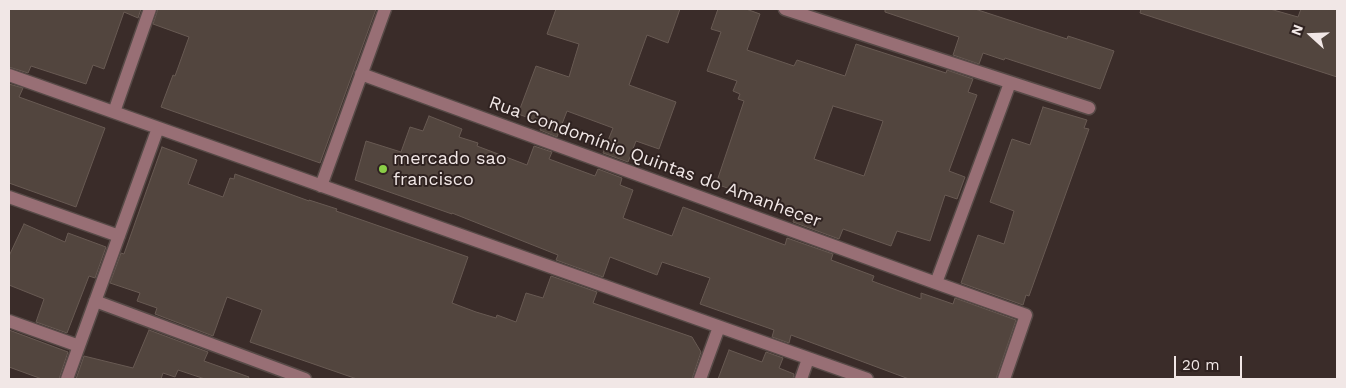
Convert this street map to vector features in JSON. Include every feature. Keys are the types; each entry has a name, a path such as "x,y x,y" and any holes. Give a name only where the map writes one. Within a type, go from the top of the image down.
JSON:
{"street":[{"path":"114,112 150,9"},
{"path":"321,186 385,9"},
{"path":"785,9 1089,108"},
{"name":"Rua Condomínio Quintas do Amanhecer","path":"361,74 1026,315 1004,379"},
{"path":"9,75 867,379"},
{"path":"936,283 1010,83"},
{"path":"67,379 158,128"},
{"path":"9,197 119,236"},
{"path":"95,301 304,379"},
{"path":"9,321 79,346"},
{"path":"700,379 718,327"},
{"path":"801,379 808,358"}],"building":[{"path":"9,9 141,9 138,18 124,12 104,69 93,65 86,84 31,66 28,73 9,67"},
{"path":"158,9 376,9 320,163 161,107 189,37 153,24"},
{"path":"556,9 680,9 668,43 647,35 629,85 676,102 659,149 636,141 628,162 603,153 613,128 567,111 557,137 540,130 543,123 518,114 536,66 569,77 579,44 547,34"},
{"path":"718,9 746,9 760,14 747,50 794,66 797,60 845,76 856,44 946,73 947,70 973,79 968,92 977,95 949,171 965,177 957,199 945,195 930,241 897,231 891,246 843,229 839,239 793,222 796,212 716,184 744,101 738,99 740,94 733,91 737,81 707,71 721,32 711,29","holes":["833,106 883,121 864,176 814,159"]},
{"path":"885,9 975,9 1067,39 1068,36 1114,51 1100,89 1005,58 1004,60 983,53 979,64 953,55 959,37 885,12"},
{"path":"1141,9 1270,9 1298,17 1301,9 1337,9 1337,77 1140,13"},
{"path":"9,84 23,88 19,97 105,128 76,207 9,183"},
{"path":"1043,107 1087,120 1084,128 1089,129 1029,296 1026,295 1023,305 961,283 978,235 1004,244 1014,211 990,202 1012,139 1030,145"},
{"path":"429,116 462,129 459,137 478,143 477,146 527,165 534,146 552,152 549,159 595,176 598,169 622,178 620,185 633,190 623,218 672,236 683,207 785,245 787,238 833,254 831,260 874,276 872,281 921,299 921,293 953,304 955,298 1016,320 996,379 909,379 791,335 789,343 772,337 774,330 700,304 710,278 662,262 657,275 610,257 603,277 556,260 558,255 452,213 355,180 366,141 401,152 410,127 423,131"},
{"path":"162,147 197,160 188,184 223,197 230,178 234,179 235,174 468,257 452,303 476,312 496,318 497,315 516,322 526,293 543,298 551,276 597,292 593,303 692,337 701,352 692,379 357,379 250,342 262,310 227,297 213,336 155,314 157,308 137,301 140,293 110,283 121,253 124,254"},
{"path":"24,224 65,242 68,233 106,247 95,278 89,276 67,333 36,322 44,299 9,285 9,256"},
{"path":"9,330 68,352 59,379 42,379 9,367"},
{"path":"149,330 208,352 204,361 249,377 248,379 205,379 178,370 175,377 163,373 161,379 76,379 84,356 133,368"},
{"path":"729,350 762,362 766,352 783,358 779,368 794,374 793,379 718,379"}],"place":[{"name":"mercado sao francisco","path":"383,169"}]}
